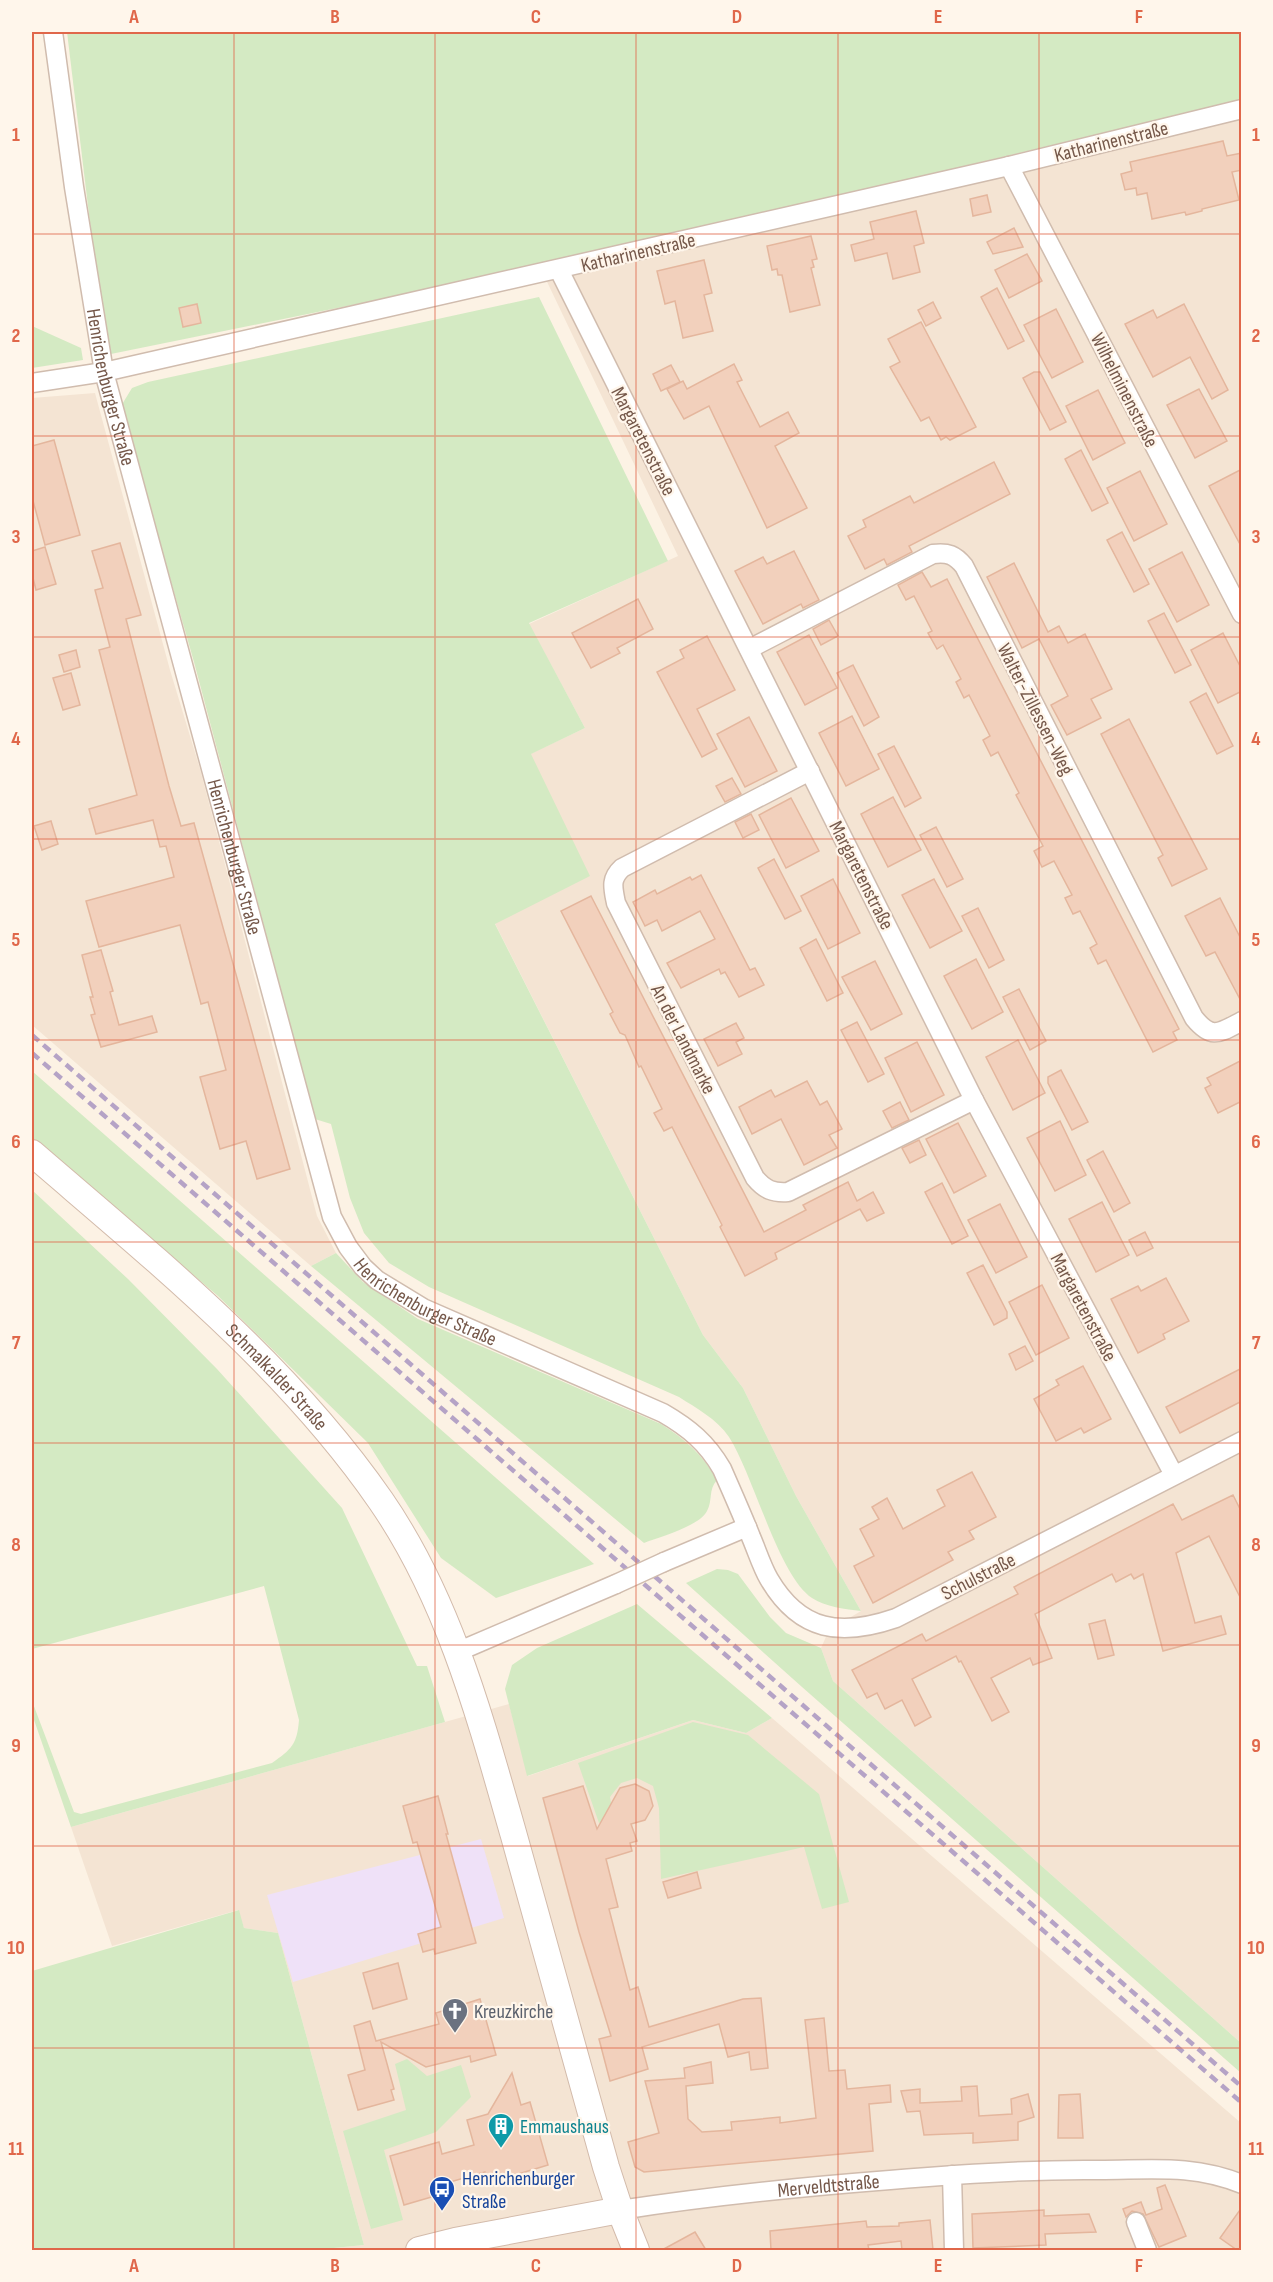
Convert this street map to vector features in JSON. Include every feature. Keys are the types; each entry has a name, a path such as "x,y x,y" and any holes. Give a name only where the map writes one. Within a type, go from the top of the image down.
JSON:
{"main road":[{"name":"Schmalkalder Straße","path":"32,1153 228,1326 322,1423 382,1503 404,1539 435,1599 457,1652"},
{"path":"457,1652 491,1755 620,2210 636,2250"},
{"name":"Merveldtstraße","path":"418,2250 620,2210"}],"street":[{"name":"Henrichenburger Straße","path":"53,32 74,187 104,372 332,1217 348,1247 363,1267 377,1280 423,1308 663,1413 685,1425 712,1453 722,1469 747,1527"},
{"name":"Katharinenstraße","path":"32,383 104,372 559,270 1009,166 1242,109"},
{"name":"Wilhelminenstraße","path":"1009,166 1242,614"},
{"name":"Margaretenstraße","path":"559,270 974,1100 1174,1475"},
{"name":"Walter-Zillessen-Weg","path":"748,648 933,554 945,552 956,557 964,567 1194,1018 1204,1030 1212,1033 1242,1021"},
{"name":"An der Landmarke","path":"810,771 622,868 615,874 612,886 616,903 755,1178 765,1189 788,1192 974,1100"},
{"name":"Schulstraße","path":"747,1527 768,1578 782,1599 794,1611 830,1628 849,1630 873,1626 896,1618 1242,1441"},
{"path":"457,1652 747,1527"},
{"name":"Merveldtstraße","path":"620,2210 793,2188 1044,2169 1189,2169 1221,2176 1242,2184"},
{"path":"952,2175 954,2250"},
{"path":"1136,2222 1147,2250"}],"shaded area":[{"path":"1241,101 1241,2043 833,1681 821,1648 829,1630 861,1611 796,1496 743,1388 703,1335 475,884 570,836 530,754 585,728 529,624 678,556 539,265"},
{"path":"95,393 170,670 200,769 317,1216 336,1253 311,1266 32,1025 32,398"},
{"path":"509,1704 528,1776 693,1720 746,1733 772,1718 1241,2123 1241,2250 314,2250 364,2245 278,1933 244,1928 238,1910 112,1946 71,1827"},
{"path":"481,1839 504,1918 293,1982 267,1895"}],"green space":[{"path":"67,32 1241,32 1241,100 558,263 106,355"},
{"path":"539,297 668,561 529,623 585,728 531,754 590,876 495,924 703,1335 743,1388 796,1496 861,1611 823,1604 812,1598 800,1586 777,1547 748,1475 729,1437 706,1414 679,1397 429,1287 389,1263 364,1233 350,1198 331,1124 315,1119 194,662 121,406 132,388 148,382"},
{"path":"32,326 81,348 83,360 32,368"},
{"path":"32,1071 594,1564 496,1598 441,1558 368,1443 218,1296 32,1138"},
{"path":"32,1190 128,1279 217,1369 342,1508 417,1666 427,1666 445,1722 71,1827 32,1714 32,1701 74,1812 81,1814 272,1763 292,1745 297,1735 299,1720 264,1586 32,1649"},
{"path":"336,1253 363,1282 418,1319 661,1424 670,1430 699,1455 717,1480 712,1488 707,1511 688,1526 644,1543 311,1266"},
{"path":"717,1569 738,1574 770,1617 786,1633 821,1648 833,1681 1241,2043 1241,2073 686,1583"},
{"path":"637,1604 772,1718 746,1733 693,1720 527,1776 505,1689 512,1665 537,1648"},
{"path":"693,1722 748,1735 819,1794 849,1902 822,1909 804,1847 661,1879 659,1808 653,1786 637,1778 621,1783 610,1797 614,1821 599,1823 578,1763"},
{"path":"239,1910 244,1928 278,1933 364,2245 314,2250 32,2250 32,1971"},
{"path":"407,2059 427,2076 461,2065 471,2097 436,2132 384,2150 403,2220 371,2229 343,2131 406,2110 395,2064"}],"building":[{"path":"1223,141 1227,156 1242,153 1242,170 1232,172 1239,200 1186,215 1185,212 1152,219 1147,193 1137,195 1136,188 1125,190 1121,174 1132,171 1130,162"},
{"path":"987,195 991,212 973,216 970,199"},
{"path":"916,211 924,243 914,246 920,272 893,279 887,253 855,261 851,245 874,239 870,222"},
{"path":"1014,228 1023,247 993,254 987,242"},
{"path":"811,236 817,259 812,260 814,267 811,268 820,305 790,312 782,275 778,275 777,269 772,270 767,246"},
{"path":"1027,254 1042,281 1009,298 995,270"},
{"path":"704,260 712,293 704,295 713,331 683,338 675,301 665,304 657,271"},
{"path":"997,288 1024,341 1008,349 981,297"},
{"path":"933,302 941,318 926,326 918,310"},
{"path":"197,304 201,323 183,327 179,308"},
{"path":"1184,304 1228,390 1212,399 1190,357 1153,377 1125,324 1153,310 1157,318"},
{"path":"1056,309 1083,362 1052,378 1024,325"},
{"path":"921,322 976,427 950,440 946,437 941,440 929,417 921,421 890,367 900,362 888,339"},
{"path":"734,364 742,380 737,382 760,427 788,412 799,433 775,446 807,508 767,528 709,406 684,419 667,389 683,381 687,389"},
{"path":"671,365 680,382 661,391 653,374"},
{"path":"1034,372 1040,372 1066,422 1050,430 1023,378"},
{"path":"1199,389 1227,441 1195,458 1167,405"},
{"path":"1098,390 1125,443 1093,460 1066,406"},
{"path":"54,440 80,535 45,545 32,497 32,446"},
{"path":"1081,450 1108,503 1092,511 1065,459"},
{"path":"994,462 1010,494 909,546 912,552 887,565 884,559 865,569 848,536 866,527 863,520 910,496 914,503"},
{"path":"1242,469 1242,548 1209,486"},
{"path":"1140,471 1167,524 1134,541 1107,488"},
{"path":"1122,532 1149,584 1134,592 1107,540"},
{"path":"120,543 141,615 126,619 169,786 181,826 194,823 290,1169 257,1179 246,1141 220,1149 200,1077 226,1070 208,1002 201,1004 180,925 99,947 86,901 174,877 166,846 160,847 153,820 96,834 89,809 137,795 99,650 110,647 95,590 103,588 92,551"},
{"path":"45,547 56,584 36,590 32,574 32,551"},
{"path":"794,551 819,600 803,608 801,604 763,624 735,571 763,557 767,564"},
{"path":"1182,552 1209,605 1177,622 1149,569"},
{"path":"1014,563 1048,632 1059,626 1068,643 1085,634 1112,689 1091,699 1101,718 1067,735 1051,705 1068,696 1039,639 1022,648 987,577"},
{"path":"922,572 931,587 947,579 1179,1029 1173,1032 1177,1040 1153,1052 1106,960 1098,964 1090,948 1097,944 1080,911 1073,914 1065,898 1072,895 1054,861 1042,867 1034,851 1043,846 1016,795 1019,793 998,752 991,756 983,740 990,736 969,695 964,698 956,682 961,679 943,645 937,649 928,633 932,631 914,596 906,600 898,585"},
{"path":"638,599 653,629 617,648 620,653 591,668 572,633"},
{"path":"1164,613 1191,665 1175,673 1148,621"},
{"path":"829,620 838,636 821,645 813,629"},
{"path":"1223,633 1242,670 1242,691 1218,703 1191,650"},
{"path":"809,635 837,688 805,705 777,652"},
{"path":"707,636 735,690 697,709 717,749 702,757 657,672 684,658 680,650"},
{"path":"76,650 80,667 64,672 59,655"},
{"path":"853,665 879,717 864,726 837,673"},
{"path":"71,673 80,705 63,710 53,678"},
{"path":"1206,693 1233,746 1217,754 1190,702"},
{"path":"852,716 879,769 846,786 819,733"},
{"path":"749,717 777,771 745,787 717,734"},
{"path":"1129,719 1207,869 1172,886 1158,858 1163,855 1101,734"},
{"path":"894,746 921,798 905,807 878,754"},
{"path":"732,778 741,794 725,802 716,786"},
{"path":"893,797 921,850 888,867 861,814"},
{"path":"791,798 819,851 786,868 759,815"},
{"path":"751,814 759,830 743,838 735,822"},
{"path":"51,821 58,844 42,850 34,826"},
{"path":"936,827 963,879 947,887 920,835"},
{"path":"774,859 801,911 785,919 758,868"},
{"path":"701,875 750,970 755,968 764,985 739,997 725,972 721,974 719,969 681,988 667,963 715,939 700,911 662,931 657,920 645,926 633,902 655,890 657,894 690,877 692,880"},
{"path":"833,879 860,933 828,949 801,896"},
{"path":"934,879 962,931 930,948 902,895"},
{"path":"591,896 764,1232 806,1210 803,1205 848,1182 857,1201 873,1192 884,1213 867,1221 860,1209 775,1253 777,1259 745,1276 672,1127 664,1131 654,1113 662,1109 625,1035 620,1033 610,1014 613,1012 561,911"},
{"path":"1220,898 1242,941 1242,1003 1215,952 1206,956 1185,916"},
{"path":"978,908 1004,960 989,968 962,916"},
{"path":"816,939 843,993 827,1001 800,948"},
{"path":"101,950 113,991 110,992 119,1025 152,1016 157,1032 101,1047 91,1015 95,1014 90,997 93,997 82,955"},
{"path":"976,959 1003,1012 972,1029 944,976"},
{"path":"875,961 902,1014 871,1030 842,977"},
{"path":"1019,989 1046,1041 1030,1050 1003,997"},
{"path":"857,1022 884,1074 868,1082 841,1030"},
{"path":"736,1023 744,1038 736,1042 742,1054 718,1066 704,1039"},
{"path":"1018,1040 1045,1093 1013,1110 986,1057"},
{"path":"917,1042 944,1095 911,1112 885,1058"},
{"path":"1242,1060 1242,1101 1218,1113 1205,1088 1211,1085 1207,1078"},
{"path":"1061,1070 1088,1122 1072,1130 1048,1083 1048,1077"},
{"path":"807,1081 820,1105 827,1101 842,1129 829,1135 837,1148 804,1165 781,1119 752,1134 739,1107 771,1090 775,1097"},
{"path":"900,1102 909,1120 892,1128 883,1111"},
{"path":"1060,1121 1086,1175 1055,1191 1027,1138"},
{"path":"958,1123 986,1176 954,1193 926,1139"},
{"path":"919,1140 926,1155 910,1163 902,1148"},
{"path":"1103,1151 1130,1203 1114,1212 1087,1160"},
{"path":"942,1183 968,1236 952,1244 925,1192"},
{"path":"1102,1202 1129,1255 1096,1272 1069,1219"},
{"path":"1000,1204 1027,1257 996,1273 968,1220"},
{"path":"1145,1232 1153,1248 1137,1256 1129,1240"},
{"path":"983,1265 1007,1312 1007,1318 994,1325 967,1273"},
{"path":"1166,1278 1189,1321 1163,1334 1165,1339 1138,1353 1111,1299 1138,1286 1141,1291"},
{"path":"1042,1285 1069,1338 1036,1355 1009,1302"},
{"path":"1025,1346 1033,1361 1016,1370 1009,1354"},
{"path":"1083,1366 1111,1419 1084,1433 1081,1428 1056,1441 1034,1399 1059,1385 1056,1380"},
{"path":"1242,1368 1242,1401 1180,1433 1166,1407"},
{"path":"972,1472 996,1517 969,1531 974,1539 948,1552 953,1560 873,1603 854,1566 874,1556 860,1529 879,1519 872,1507 887,1498 903,1529 945,1506 937,1490"},
{"path":"1233,1495 1242,1513 1242,1601 1209,1536 1176,1553 1195,1623 1221,1616 1226,1634 1163,1651 1143,1574 1134,1579 1131,1574 1116,1582 1112,1574 1035,1614 1052,1658 1033,1665 1030,1658 991,1678 1009,1712 992,1721 961,1661 959,1662 956,1656 912,1679 931,1717 915,1726 902,1700 885,1709 877,1693 867,1698 852,1670 922,1634 926,1641 1018,1594 1014,1587 1173,1504 1182,1520"},
{"path":"1105,1620 1114,1655 1098,1659 1089,1624"},
{"path":"635,1784 649,1791 653,1806 645,1820 631,1824 637,1841 630,1843 632,1851 606,1859 618,1907 609,1909 630,1990 638,1987 649,2027 743,1999 761,1998 768,2068 751,2070 749,2052 728,2057 719,2024 642,2047 648,2069 610,2081 599,2039 611,2036 579,1932 543,1798 583,1786 597,1829 620,1788"},
{"path":"438,1796 476,1943 435,1954 434,1949 423,1952 418,1934 441,1927 417,1842 413,1843 403,1806"},
{"path":"697,1872 701,1888 668,1898 663,1882"},
{"path":"398,1963 407,1999 373,2009 363,1973"},
{"path":"480,1999 496,2055 471,2062 470,2056 426,2067 381,2042 394,2089 391,2090 394,2100 358,2110 348,2075 365,2070 354,2026 370,2021 376,2041 439,2024 436,2013"},
{"path":"824,2018 829,2071 845,2070 847,2089 890,2085 891,2102 869,2104 873,2151 644,2172 635,2167 628,2142 659,2133 645,2081 685,2078 684,2068 711,2062 713,2083 686,2086 688,2119 702,2132 732,2130 731,2122 780,2117 780,2123 816,2118 805,2020"},
{"name":"Emmaushaus","path":"512,2073 521,2105 530,2102 548,2165 505,2178 504,2174 488,2179 485,2172 450,2182 452,2191 404,2205 390,2156 439,2142 442,2154 474,2145 467,2120 488,2114"},
{"path":"977,2086 979,2116 1012,2114 1011,2099 1028,2094 1034,2117 1018,2122 1018,2140 973,2143 973,2133 924,2135 920,2111 907,2112 901,2091 920,2089 920,2103 962,2101 961,2087"},
{"path":"1080,2094 1083,2138 1058,2138 1059,2095"},
{"path":"1165,2185 1186,2236 1159,2247 1143,2214 1132,2211 1126,2217 1123,2209 1141,2202 1146,2215 1162,2209 1157,2188"},
{"path":"1242,2207 1242,2250 1237,2250 1220,2238"},
{"path":"1044,2210 1044,2216 1089,2214 1096,2232 1045,2234 1046,2245 973,2248 972,2214"},
{"path":"930,2220 933,2250 902,2250 901,2241 868,2245 869,2250 771,2250 770,2231 866,2221 867,2227 899,2226 899,2223"},
{"path":"695,2232 706,2250 662,2250"}],"railway":[{"path":"32,1035 1242,2087"},
{"path":"32,1053 1242,2103"}],"place":[{"name":"Kreuzkirche","path":"455,2034"},
{"name":"Emmaushaus","path":"501,2149"},
{"name":"Henrichenburger Straße","path":"442,2212"}]}
